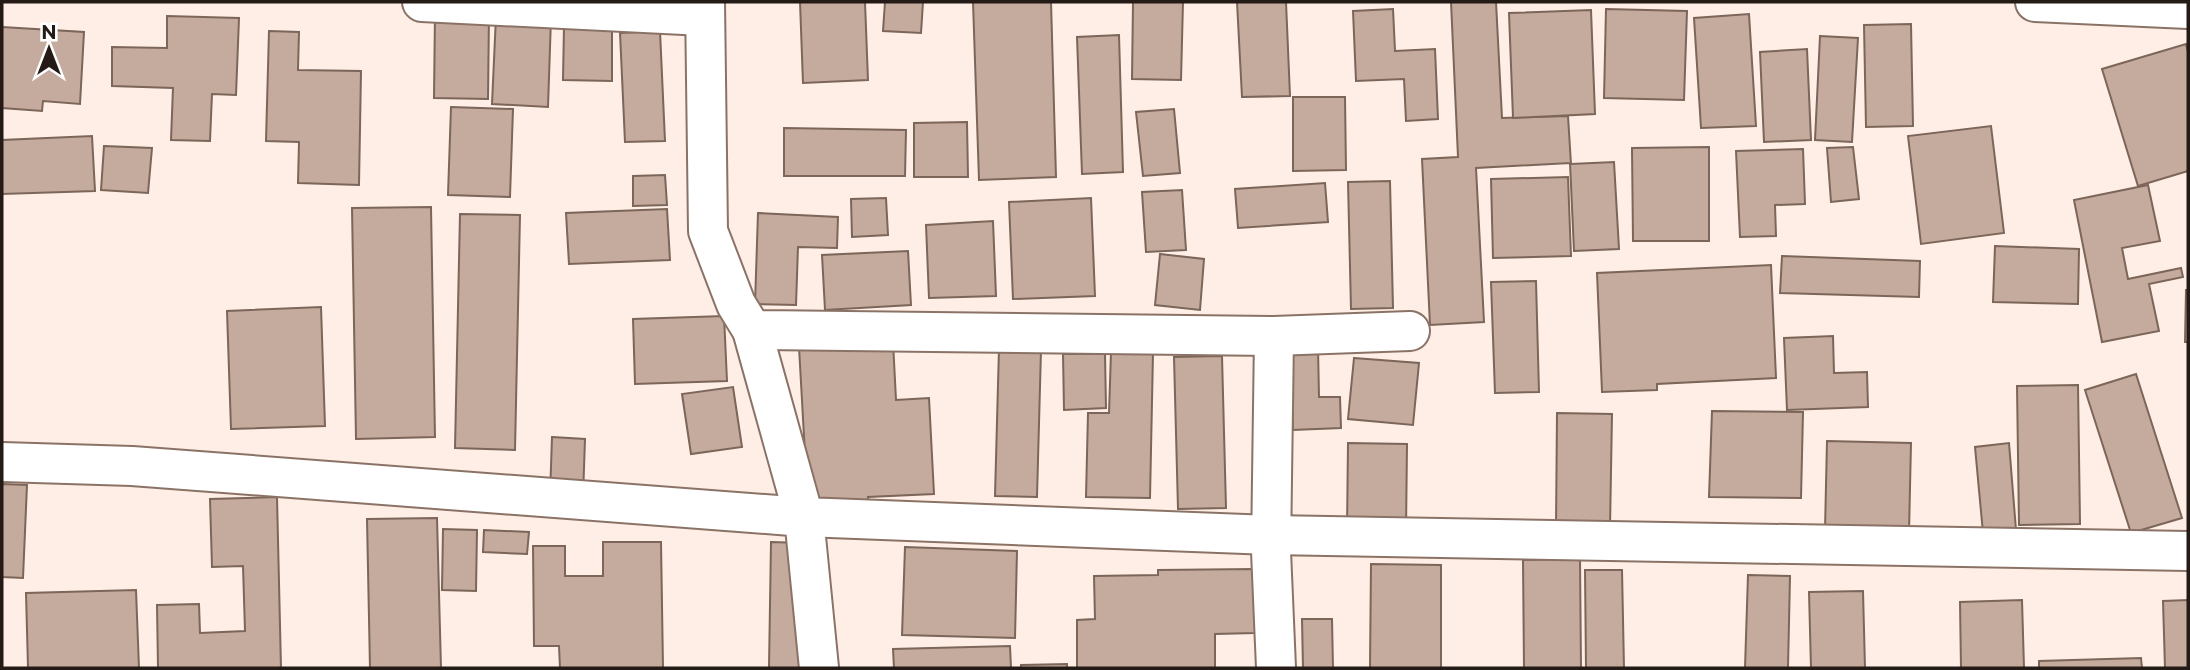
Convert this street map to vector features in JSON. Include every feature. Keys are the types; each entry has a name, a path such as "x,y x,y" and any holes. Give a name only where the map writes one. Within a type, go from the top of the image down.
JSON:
{"street":[{"path":"422,2 704,9 708,231 736,304 752,330 804,517 819,668"},
{"path":"2035,2 2188,9"},
{"path":"752,330 1274,336 1410,331"},
{"path":"1274,336 1271,535 1276,668"},
{"path":"2,462 132,466 804,517 1271,535 2188,551"}],"building":[{"path":"800,2 865,2 868,80 803,83"},
{"path":"885,2 923,2 921,33 883,31"},
{"path":"973,2 1051,2 1056,177 979,180"},
{"path":"1133,2 1183,2 1181,80 1132,79"},
{"path":"1237,2 1286,2 1290,96 1242,97"},
{"path":"1451,2 1496,2 1502,118 1568,116 1571,164 1614,162 1619,249 1574,251 1570,163 1476,168 1484,322 1430,325 1422,159 1458,157"},
{"path":"1393,9 1395,51 1435,49 1438,119 1406,121 1404,79 1356,81 1353,11"},
{"path":"1606,9 1687,11 1684,100 1604,98"},
{"path":"1591,10 1595,114 1513,118 1509,13"},
{"path":"435,13 489,14 488,99 434,98"},
{"path":"1749,14 1756,126 1701,128 1694,18"},
{"path":"167,16 239,18 236,95 212,94 210,141 171,140 173,88 112,86 112,47 167,48"},
{"path":"496,16 551,18 548,107 492,104"},
{"path":"1911,24 1913,126 1866,127 1864,25"},
{"path":"564,26 612,27 612,81 563,80"},
{"path":"2,27 84,32 80,104 43,101 42,111 2,108"},
{"path":"269,31 299,32 298,70 361,71 359,185 298,183 299,142 266,141"},
{"path":"660,31 665,141 625,142 620,33"},
{"path":"1119,35 1123,172 1082,174 1077,37"},
{"path":"1820,36 1858,38 1852,142 1815,140"},
{"path":"2186,44 2188,171 2138,186 2102,69"},
{"path":"1807,49 1811,140 1764,142 1760,52"},
{"path":"1293,97 1345,97 1346,170 1293,171"},
{"path":"451,107 513,109 510,197 448,195"},
{"path":"1174,109 1180,173 1143,176 1136,112"},
{"path":"967,122 968,177 914,177 914,123"},
{"path":"1991,126 2004,233 1921,244 1908,136"},
{"path":"784,128 906,130 905,176 784,176"},
{"path":"92,136 95,191 2,194 2,140"},
{"path":"104,146 152,148 148,193 101,190"},
{"path":"1709,147 1709,241 1633,241 1632,148"},
{"path":"1853,147 1859,199 1831,202 1827,148"},
{"path":"1803,149 1805,204 1775,205 1776,236 1740,237 1736,151"},
{"path":"665,175 667,205 633,206 633,176"},
{"path":"1568,177 1571,256 1493,258 1491,179"},
{"path":"1390,181 1393,308 1351,309 1348,182"},
{"path":"1325,183 1328,222 1238,228 1235,189"},
{"path":"2148,185 2160,241 2122,248 2128,279 2181,268 2183,277 2149,284 2159,331 2102,342 2074,200"},
{"path":"1182,190 1186,250 1146,252 1142,192"},
{"path":"886,198 888,235 852,237 851,199"},
{"path":"1091,198 1095,296 1013,299 1009,202"},
{"path":"431,207 435,437 356,439 352,208"},
{"path":"667,209 670,260 569,264 566,213"},
{"path":"758,213 838,217 837,248 798,247 796,305 755,304"},
{"path":"460,214 520,215 515,450 455,448"},
{"path":"993,221 996,296 929,298 926,225"},
{"path":"1995,246 2079,249 2078,304 1993,302"},
{"path":"908,251 911,305 825,310 822,255"},
{"path":"1160,254 1204,259 1200,310 1155,305"},
{"path":"1782,256 1920,261 1919,297 1780,293"},
{"path":"1771,265 1776,378 1657,384 1657,390 1602,392 1597,273"},
{"path":"1536,281 1539,392 1495,393 1491,282"},
{"path":"2188,290 2188,342 2185,342"},
{"path":"321,307 325,426 231,429 227,311"},
{"path":"724,316 727,381 635,384 633,319"},
{"path":"1833,336 1834,373 1867,372 1868,407 1787,410 1784,338"},
{"path":"893,342 896,400 929,398 934,494 868,497 869,505 808,508 799,347"},
{"path":"1318,347 1319,397 1340,397 1341,428 1293,430 1290,348"},
{"path":"999,348 1041,350 1037,497 995,496"},
{"path":"1111,352 1153,353 1150,498 1086,497 1088,413 1109,413"},
{"path":"1063,354 1105,354 1106,408 1064,410"},
{"path":"1222,356 1226,508 1178,509 1174,357"},
{"path":"1354,358 1419,363 1413,425 1348,419"},
{"path":"2136,374 2182,518 2131,533 2085,390"},
{"path":"2078,385 2080,524 2019,525 2017,386"},
{"path":"733,387 742,447 691,454 682,394"},
{"path":"1712,411 1803,412 1801,498 1709,497"},
{"path":"1557,413 1612,414 1610,528 1556,527"},
{"path":"552,437 585,439 583,497 550,496"},
{"path":"1827,441 1911,443 1909,532 1825,530"},
{"path":"1348,443 1407,444 1406,530 1347,530"},
{"path":"2009,443 2016,530 1983,533 1975,447"},
{"path":"2,484 27,485 23,578 2,577"},
{"path":"277,497 281,668 158,668 157,605 199,604 200,633 245,631 243,566 212,567 210,499"},
{"path":"437,518 441,668 370,668 367,519"},
{"path":"443,529 477,530 476,591 442,590"},
{"path":"484,530 529,532 527,554 483,552"},
{"path":"603,542 661,542 663,668 560,668 559,646 534,646 533,546 565,546 565,576 603,576"},
{"path":"771,542 801,543 799,668 769,668"},
{"path":"905,547 1017,551 1015,638 902,635"},
{"path":"1580,559 1581,668 1524,668 1523,560"},
{"path":"1371,564 1441,565 1441,668 1370,668"},
{"path":"1254,569 1255,633 1215,634 1215,668 1077,668 1077,620 1095,619 1094,576 1158,575 1158,570"},
{"path":"1585,570 1622,570 1624,668 1586,668"},
{"path":"1748,575 1790,576 1788,668 1745,668"},
{"path":"136,590 139,668 28,668 26,593"},
{"path":"1863,591 1865,668 1811,668 1809,592"},
{"path":"2022,600 2024,668 1961,668 1960,602"},
{"path":"2188,600 2188,668 2165,668 2163,601"},
{"path":"1302,619 1332,619 1333,668 1303,668"},
{"path":"1010,646 1011,668 894,668 893,649"},
{"path":"2141,658 2142,668 2039,668 2039,661"},
{"path":"1067,664 1067,668 1021,668 1021,665"}]}
